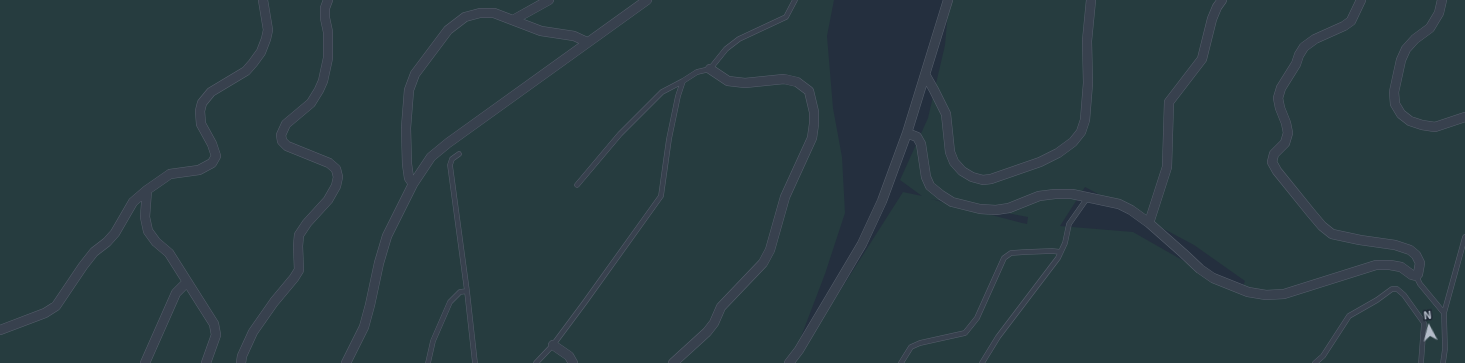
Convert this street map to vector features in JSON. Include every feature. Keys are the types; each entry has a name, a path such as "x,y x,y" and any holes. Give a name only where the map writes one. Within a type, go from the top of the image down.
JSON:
{"street":[{"path":"0,330 45,313 56,306 94,252 111,238 133,202 147,190 170,174 199,170 212,163 216,156 202,124 200,111 202,102 211,92 246,71 261,52 268,30 263,0"},
{"path":"241,363 242,356 254,332 274,302 299,270 299,235 307,223 328,200 336,186 338,177 336,169 329,163 287,146 282,141 281,135 286,124 311,103 323,81 328,58 328,32 325,18 325,8 328,0"},
{"path":"512,20 549,0"},
{"path":"346,363 364,327 387,236 413,184 432,157 448,143 647,0"},
{"path":"790,363 862,244 882,201 926,76 948,0"},
{"path":"926,76 946,114 950,152 954,162 962,171 972,177 984,180 1040,162 1058,153 1073,142 1081,132 1085,120 1088,83 1087,41 1091,0"},
{"path":"1149,223 1167,167 1169,102 1202,59 1212,19 1222,0"},
{"path":"907,133 917,137 921,144 926,177 930,186 952,202 980,209 996,210 1008,208 1040,196 1072,194 1119,204 1131,210 1149,223 1200,270 1220,282 1248,292 1266,295 1284,294 1376,265 1401,267 1412,275 1416,276 1418,274 1420,263 1410,250 1395,245 1332,234 1322,226 1311,213 1277,171 1272,162 1274,154 1284,143 1288,133 1278,98 1281,88 1296,64 1299,55 1304,47 1315,39 1344,26 1350,21 1361,0"},
{"path":"1442,0 1440,14 1430,28 1415,39 1406,49 1401,60 1394,92 1395,104 1402,114 1410,121 1422,125 1435,127 1465,117"},
{"path":"413,184 409,178 406,164 406,128 409,90 415,74 448,30 465,17 480,13 494,13 541,31 574,36 587,42"},
{"path":"673,363 707,332 714,323 721,307 763,263 770,250 785,197 812,138 814,124 814,112 808,91 797,82 784,79 744,84 728,81 710,69"},
{"path":"147,190 146,218 148,230 156,242 169,253 214,324 216,335 206,363"},
{"path":"145,363 176,293 188,282"},
{"path":"553,345 569,356 573,363"}],"lane":[{"path":"577,185 620,134 662,92 697,72 710,69 726,49 739,39 786,17 795,0"},
{"path":"536,363 553,345 586,302 661,196 669,140 678,96 683,81"},
{"path":"459,154 452,159 450,165 475,363"},
{"path":"982,363 998,338 1061,252 1065,243 1069,224 1088,197"},
{"path":"1443,363 1445,349 1444,313 1465,237"},
{"path":"901,363 911,347 920,343 965,333 977,318 1004,258 1011,253 1061,252"},
{"path":"1416,276 1420,284 1444,313"},
{"path":"1315,363 1323,356 1349,316 1377,300 1392,289 1397,289 1404,294 1424,323 1421,363"},
{"path":"428,363 433,341 450,302 460,292 467,291"}],"green space":[{"path":"0,0 834,0 827,36 833,108 842,157 845,213 825,274 791,363 0,363"},
{"path":"949,0 1465,0 1465,363 794,363 903,192 922,196 900,180 928,118 945,45","holes":["1085,187 1194,245 1245,281 1240,293 1133,232 1060,226","931,199 1028,217 1027,224 1022,223"]}]}
